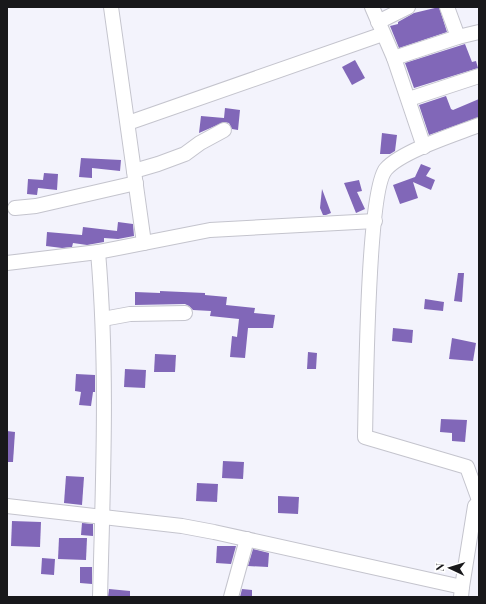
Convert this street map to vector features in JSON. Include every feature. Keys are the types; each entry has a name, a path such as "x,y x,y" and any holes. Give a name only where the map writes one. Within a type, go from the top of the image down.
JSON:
{"street":[{"path":"111,7 144,243"},
{"path":"372,7 394,58 424,146"},
{"path":"128,123 381,28 408,7"},
{"path":"447,7 458,37"},
{"path":"394,58 458,37 478,35"},
{"path":"409,99 479,76"},
{"path":"7,506 182,526 247,539 461,592 475,506 479,501 467,467 365,437 368,328 375,221 382,174 387,168 398,160 424,146 479,125"},
{"path":"15,208 36,206 135,177 158,164 185,154 200,143 224,130"},
{"path":"7,263 98,252 210,230 375,221"},
{"path":"98,252 103,319 105,412 100,597"},
{"path":"103,319 130,314 185,312"},
{"path":"232,597 247,539"}],"building":[{"path":"439,7 447,32 399,48 390,26 398,24 398,22 414,13"},
{"path":"465,44 472,62 476,61 478,68 414,88 405,63"},
{"path":"355,60 365,78 352,85 342,67"},
{"path":"446,96 451,109 453,110 479,99 479,117 429,135 419,105"},
{"path":"225,108 240,110 238,130 232,129 229,123 224,122 199,133 201,116 224,118"},
{"path":"382,133 397,135 395,151 390,154 380,154"},
{"path":"81,158 121,160 120,171 92,168 92,178 79,177"},
{"path":"421,164 431,168 426,176 435,180 431,190 413,182 418,198 400,204 393,185 415,177"},
{"path":"44,173 58,174 57,190 38,188 37,195 27,194 28,179 43,180"},
{"path":"359,180 362,191 357,192 365,209 356,213 344,183"},
{"path":"322,189 331,213 326,215 323,215 320,208"},
{"path":"118,222 133,224 134,236 118,239 104,238 104,242 87,245 73,243 72,247 62,248 46,246 47,232 82,235 83,227 117,231"},
{"path":"458,273 464,273 462,302 454,301"},
{"path":"160,291 205,293 205,295 227,297 226,305 255,308 254,313 275,315 273,328 248,328 245,358 230,357 232,336 237,337 239,319 210,316 211,311 193,310 185,304 135,305 135,292 160,293"},
{"path":"425,299 444,302 443,311 424,309"},
{"path":"393,328 413,330 412,343 392,341"},
{"path":"452,338 476,343 473,361 449,359"},
{"path":"308,352 317,353 316,369 307,369"},
{"path":"155,354 176,355 175,372 154,372"},
{"path":"125,369 146,370 145,388 124,387"},
{"path":"76,374 95,375 95,392 93,392 91,406 79,405 81,392 75,391"},
{"path":"441,419 467,420 465,442 452,441 452,433 440,432"},
{"path":"7,431 15,432 13,462 7,462"},
{"path":"223,461 244,462 243,479 222,478"},
{"path":"66,476 84,477 82,505 64,503"},
{"path":"197,483 218,484 217,502 196,501"},
{"path":"278,496 299,497 298,514 278,513"},
{"path":"12,521 41,522 40,547 11,546"},
{"path":"82,523 93,524 93,536 81,535"},
{"path":"59,538 87,538 86,560 58,559"},
{"path":"217,546 236,546 231,564 216,563"},
{"path":"253,549 269,553 268,567 248,566"},
{"path":"42,558 55,559 54,575 41,574"},
{"path":"80,567 92,567 92,584 80,583"},
{"path":"109,589 130,591 130,597 108,597"},
{"path":"242,589 252,590 252,597 240,597"}]}
